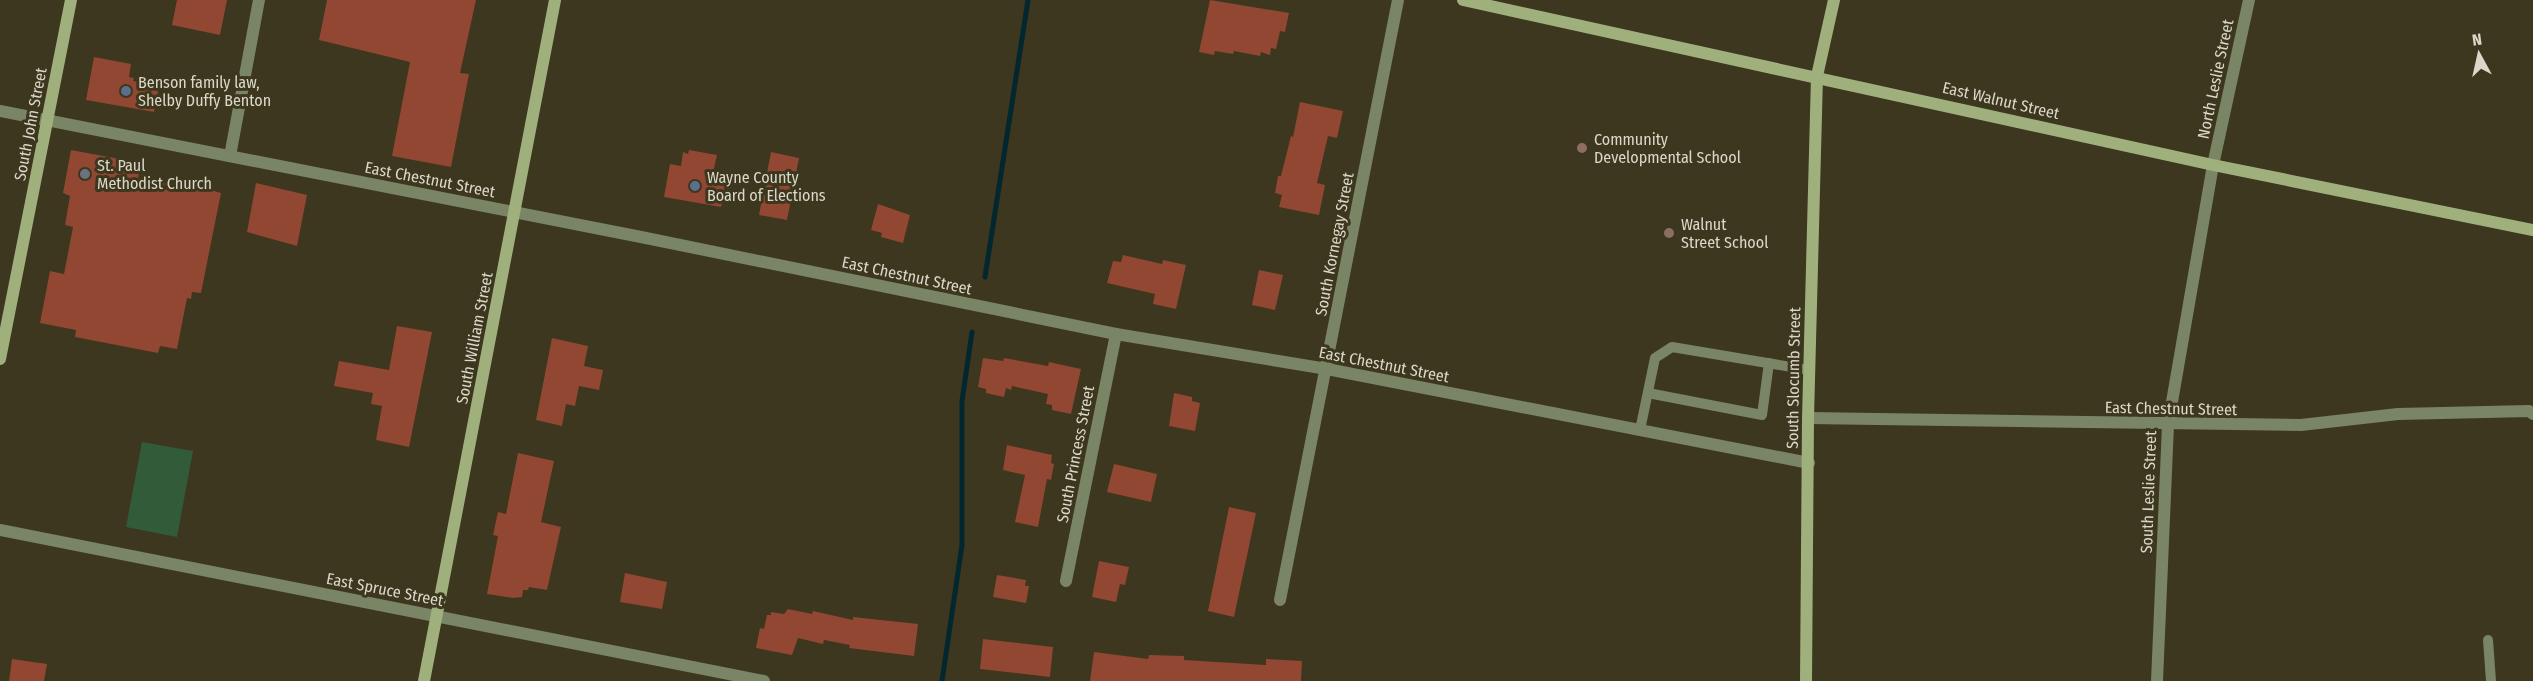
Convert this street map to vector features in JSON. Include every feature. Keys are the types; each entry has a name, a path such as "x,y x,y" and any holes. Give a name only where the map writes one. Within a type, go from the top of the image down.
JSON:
{"street":[{"name":"South John Street","path":"0,359 72,0"},
{"path":"230,156 259,0"},
{"name":"South William Street","path":"424,681 516,213 555,0"},
{"name":"South Kornegay Street","path":"1280,600 1398,0"},
{"name":"East Walnut Street","path":"1463,0 1817,76 2213,165 2533,230"},
{"name":"South Slocumb Street","path":"1806,681 1808,418 1817,76 1834,0"},
{"name":"North Leslie Street","path":"2213,165 2248,0"},
{"name":"East Chestnut Street","path":"0,111 1116,334 1327,369 1809,463"},
{"name":"South Leslie Street","path":"2157,681 2168,425 2213,165"},
{"name":"South Princess Street","path":"1066,581 1116,334"},
{"name":"East Chestnut Street","path":"1808,418 2168,425 2301,425 2398,414 2529,411 2533,414"},
{"name":"East Spruce Street","path":"0,530 764,681"}],"lane":[{"path":"1640,430 1655,358 1672,347 1809,370"},
{"path":"1648,393 1762,415 1769,363"},
{"path":"2488,640 2491,681"}],"green space":[{"path":"142,442 193,451 177,537 126,527"}],"building":[{"path":"177,0 227,0 220,35 172,25"},
{"path":"327,0 476,0 460,73 469,74 451,167 392,156 410,62 319,40"},
{"path":"1210,0 1289,13 1285,32 1280,31 1276,49 1271,48 1270,55 1261,52 1260,56 1234,51 1233,54 1215,51 1214,55 1199,52"},
{"path":"94,57 131,64 129,77 134,78 133,81 159,86 154,112 86,100"},
{"path":"1300,102 1343,111 1337,138 1328,136 1317,183 1325,185 1319,215 1279,207 1282,195 1275,193 1278,176 1281,176 1291,136 1293,137"},
{"path":"71,150 141,163 138,178 186,186 187,183 221,193 201,293 192,292 191,299 187,298 177,349 160,346 158,353 75,337 76,330 40,323 50,271 64,274 73,227 65,225 70,196 63,193"},
{"name":"Wayne County Board of Elections","path":"689,150 717,155 713,173 727,176 721,207 664,197 670,164 681,166 683,152 688,154"},
{"path":"771,152 799,158 787,220 759,215"},
{"path":"256,183 307,195 297,246 247,232"},
{"path":"878,204 910,215 903,243 881,237 882,233 871,230"},
{"path":"1123,255 1162,264 1163,260 1186,265 1176,309 1153,304 1155,294 1107,283 1113,261 1121,262"},
{"path":"1259,270 1283,275 1275,310 1252,305"},
{"path":"397,326 432,332 409,447 376,440 382,406 371,404 373,393 334,386 339,361 389,370"},
{"path":"552,338 588,346 584,366 603,370 599,390 579,386 575,406 566,404 562,426 536,420"},
{"path":"983,358 1003,361 1004,358 1048,366 1049,362 1081,369 1071,414 1052,410 1052,405 1046,404 1048,394 1012,386 1011,390 1006,388 1004,397 986,393 986,389 978,387"},
{"path":"1174,393 1192,397 1192,401 1200,403 1195,431 1169,426"},
{"path":"1007,445 1052,455 1051,463 1054,464 1051,480 1047,479 1038,527 1015,522 1025,475 1003,470"},
{"path":"518,453 554,461 541,522 561,527 547,590 529,587 528,590 523,590 522,597 513,598 487,594 498,536 493,535 498,512 506,514"},
{"path":"1114,464 1157,474 1151,502 1107,492"},
{"path":"1229,507 1256,513 1234,617 1208,611"},
{"path":"1099,561 1129,567 1125,585 1120,584 1116,602 1092,597"},
{"path":"625,573 667,582 662,609 620,602"},
{"path":"997,575 1026,580 1025,586 1029,586 1026,603 993,597"},
{"path":"788,609 812,614 813,611 853,620 853,617 918,624 914,656 849,648 850,645 824,640 823,644 798,638 792,655 756,648 760,628 764,629 767,615 771,615 771,612 784,614"},
{"path":"983,639 1053,647 1050,677 980,669"},
{"path":"1094,652 1148,659 1149,655 1184,656 1184,660 1266,665 1266,659 1302,661 1301,681 1090,681"},
{"path":"12,659 47,664 44,681 9,681"}],"waterway":[{"path":"985,277 1028,0"},
{"path":"942,681 962,545 962,401 972,332"}],"place":[{"name":"Benson family law, Shelby Duffy Benton","path":"126,91"},
{"name":"Community Developmental School","path":"1582,148"},
{"name":"St. Paul Methodist Church","path":"85,174"},
{"name":"Wayne County Board of Elections","path":"695,186"},
{"name":"Walnut Street School","path":"1669,233"}]}
